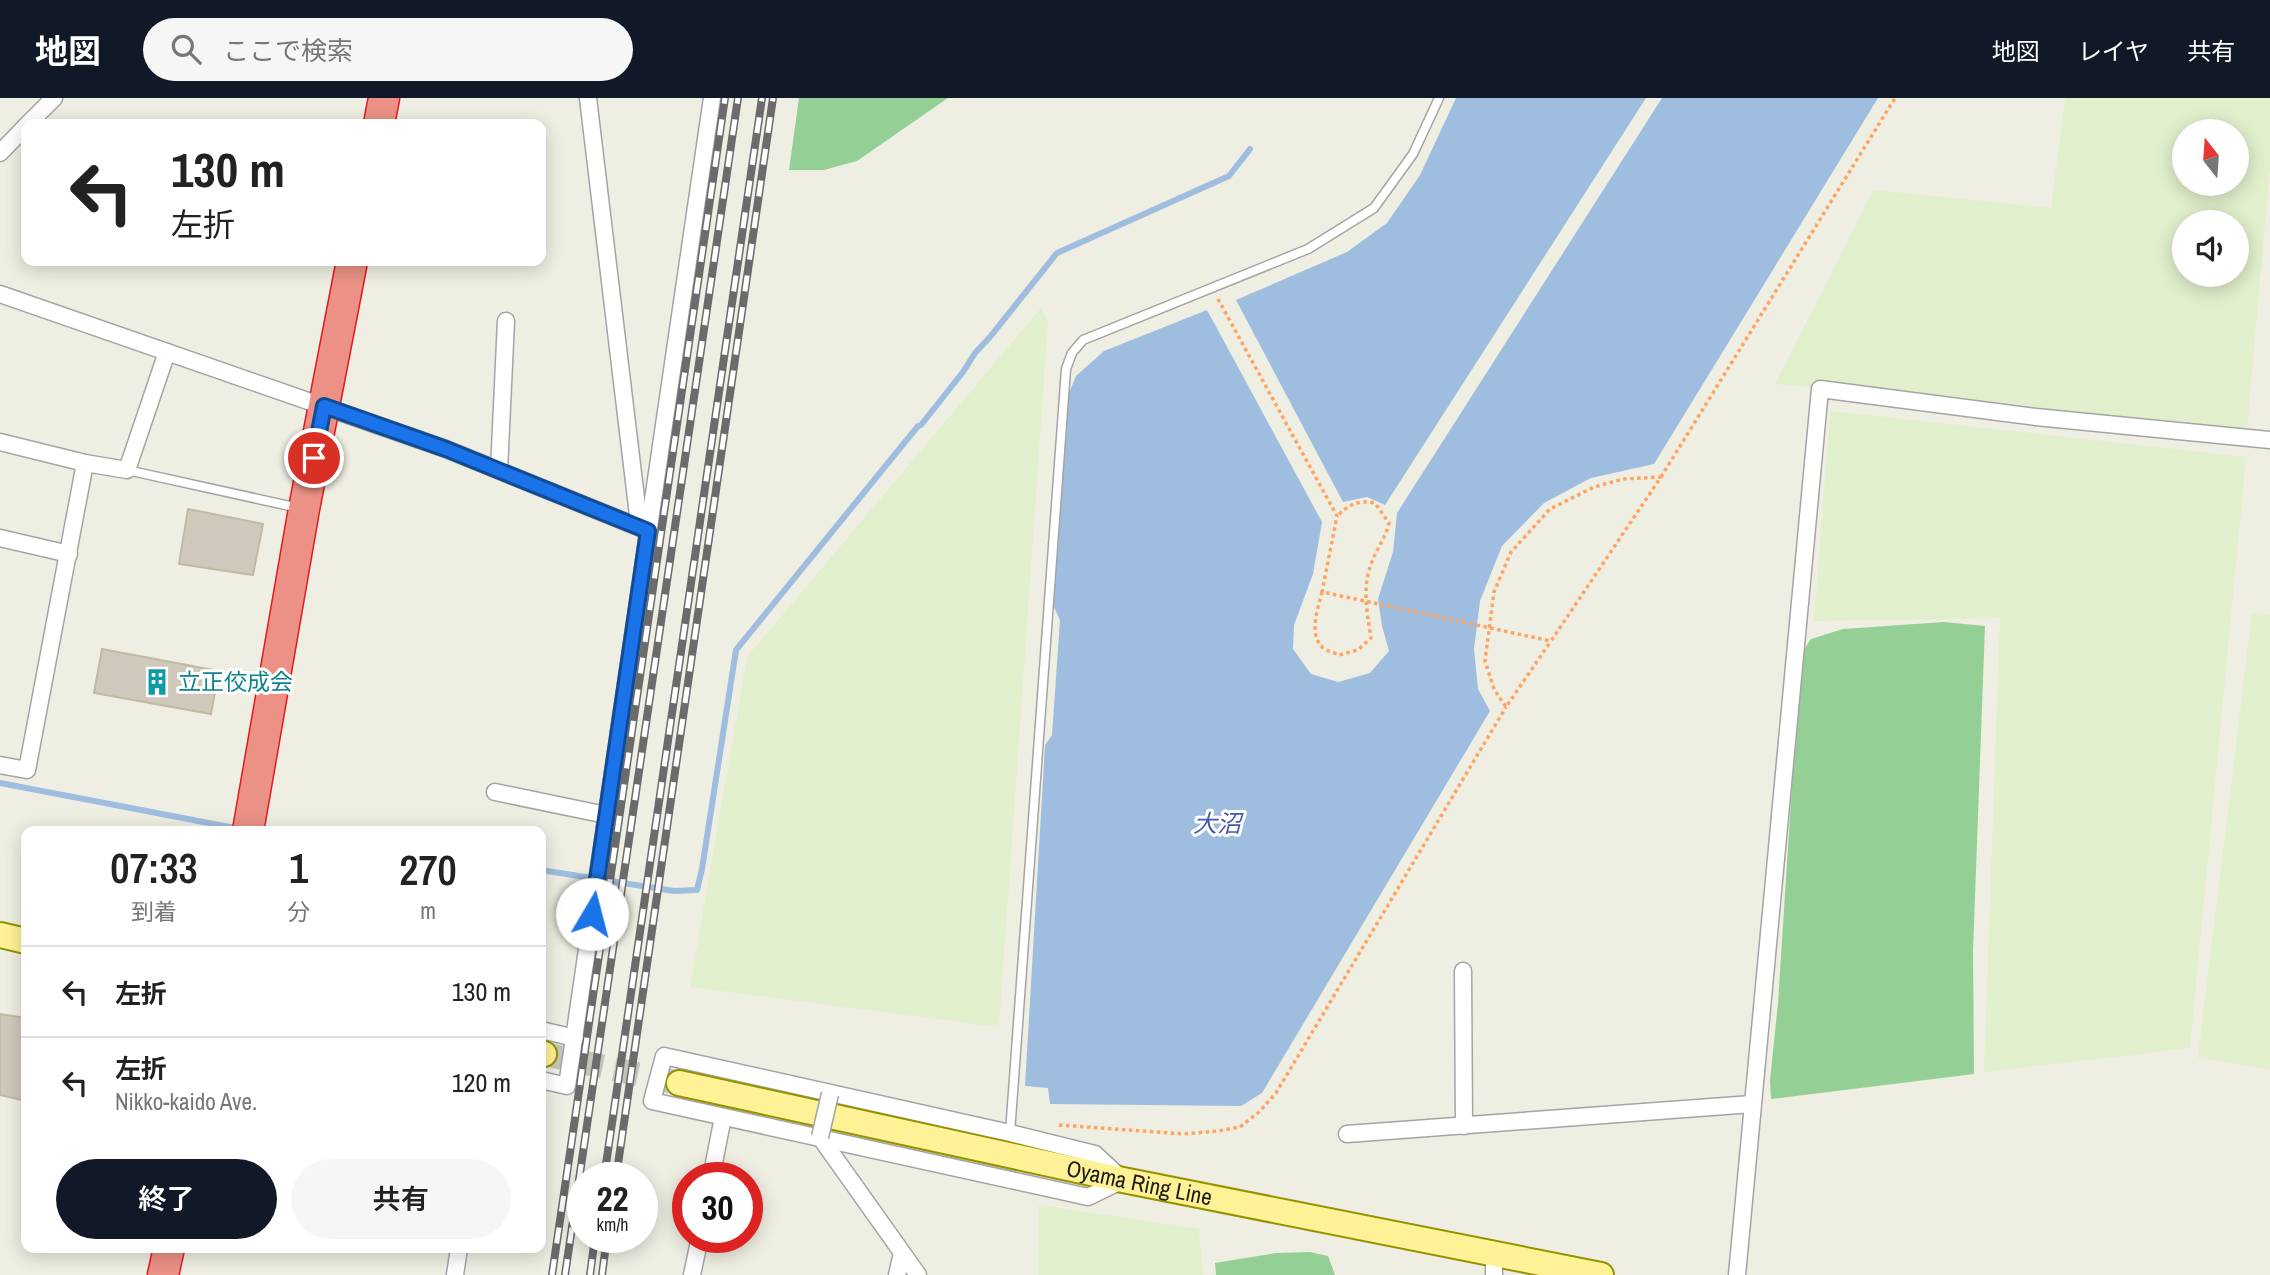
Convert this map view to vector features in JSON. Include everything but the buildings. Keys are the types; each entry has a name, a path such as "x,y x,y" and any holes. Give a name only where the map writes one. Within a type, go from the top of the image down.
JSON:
{"highway":[{"path":"380,119 384,98"},
{"path":"249,826 304,509 351,266"},
{"path":"163,1275 168,1253"}],"main road":[{"path":"0,935 21,940"},
{"name":"Oyama Ring Line","path":"679,1083 1494,1264 1601,1275"}],"street":[{"path":"33,119 54,98"},
{"path":"589,98 638,515 648,531"},
{"path":"546,1081 567,1086 712,98"},
{"path":"0,153 21,131"},
{"path":"0,294 446,449 648,531"},
{"path":"499,470 506,321"},
{"path":"0,442 85,463 127,470 167,352"},
{"path":"1737,1275 1820,389 2036,417 2270,440"},
{"path":"0,765 27,770 85,463"},
{"path":"0,538 69,554"},
{"path":"495,792 606,815"},
{"path":"1463,971 1464,1126"},
{"path":"546,1044 575,1038"},
{"path":"664,1056 1010,1133 1095,1154 1123,1180 1088,1197 652,1101 664,1056"},
{"path":"830,1094 820,1138 918,1275"},
{"path":"1347,1134 1752,1104"},
{"path":"714,1162 723,1117"},
{"path":"455,1275 458,1253"},
{"path":"692,1275 697,1253"},
{"path":"897,1275 902,1253"}],"lane":[{"path":"1010,1133 1066,369 1072,353 1083,340 1308,249 1374,208 1413,154 1439,98"},
{"path":"127,470 304,509"}],"path":[{"path":"1053,1125 1183,1134 1240,1127 1259,1112 1276,1093 1506,707 1661,477 1895,98"},
{"path":"1212,288 1337,516"},
{"path":"1506,707 1494,689 1485,661 1494,592 1511,552 1550,509 1594,487 1623,479 1661,477"},
{"path":"1363,501 1375,503 1389,523 1386,536 1371,562 1366,578 1371,638 1358,650 1339,655 1323,648 1315,635 1316,614 1337,516 1350,504 1363,501"},
{"path":"1322,592 1551,641"}],"green space":[{"path":"799,98 948,98 857,161 824,170 789,170"},
{"path":"2065,98 2270,98 2270,167 2247,428 1775,384 1873,190 2051,208"},
{"path":"1041,308 1048,322 999,1027 690,987 747,657"},
{"path":"1830,411 2246,457 2190,1048 1984,1072 2000,618 1814,621"},
{"path":"2252,613 2270,615 2270,1070 2198,1057"},
{"path":"1944,622 1985,626 1973,951 1974,1074 1771,1099 1770,1080 1778,1003 1798,692 1805,648 1811,639 1843,629"},
{"path":"1039,1205 1199,1229 1203,1275 1038,1275"},
{"path":"1310,1252 1328,1256 1335,1275 1216,1275 1215,1263 1276,1253"}],"water":[{"path":"1456,98 1646,98 1385,505 1367,497 1343,502 1236,300 1347,252 1387,223 1420,175"},
{"name":"大沼","path":"1662,98 1878,98 1654,464 1591,478 1544,503 1502,546 1480,601 1474,649 1478,689 1490,711 1262,1093 1241,1106 1050,1104 1048,1088 1025,1086 1045,745 1052,735 1060,620 1053,605 1064,405 1076,376 1104,351 1207,310 1322,522 1313,574 1294,625 1293,649 1311,674 1338,682 1370,673 1389,651 1378,599 1393,552 1397,513"}],"waterway":[{"path":"546,871 674,891 697,890 736,650 921,425 975,353 1057,253 1229,176 1250,149"},
{"path":"0,783 224,826"}],"tunnel":[{"path":"546,1054 679,1083"}],"railway":[{"path":"552,1275 725,98"},
{"path":"565,1275 738,98"},
{"path":"606,1162 762,98"},
{"path":"618,1162 773,98"},
{"path":"590,1275 593,1253"},
{"path":"602,1275 605,1253"}],"place":[{"name":"立正佼成会","path":"157,682"}],"route":[{"path":"314,458 324,406 446,449 648,531 592,914"}]}
